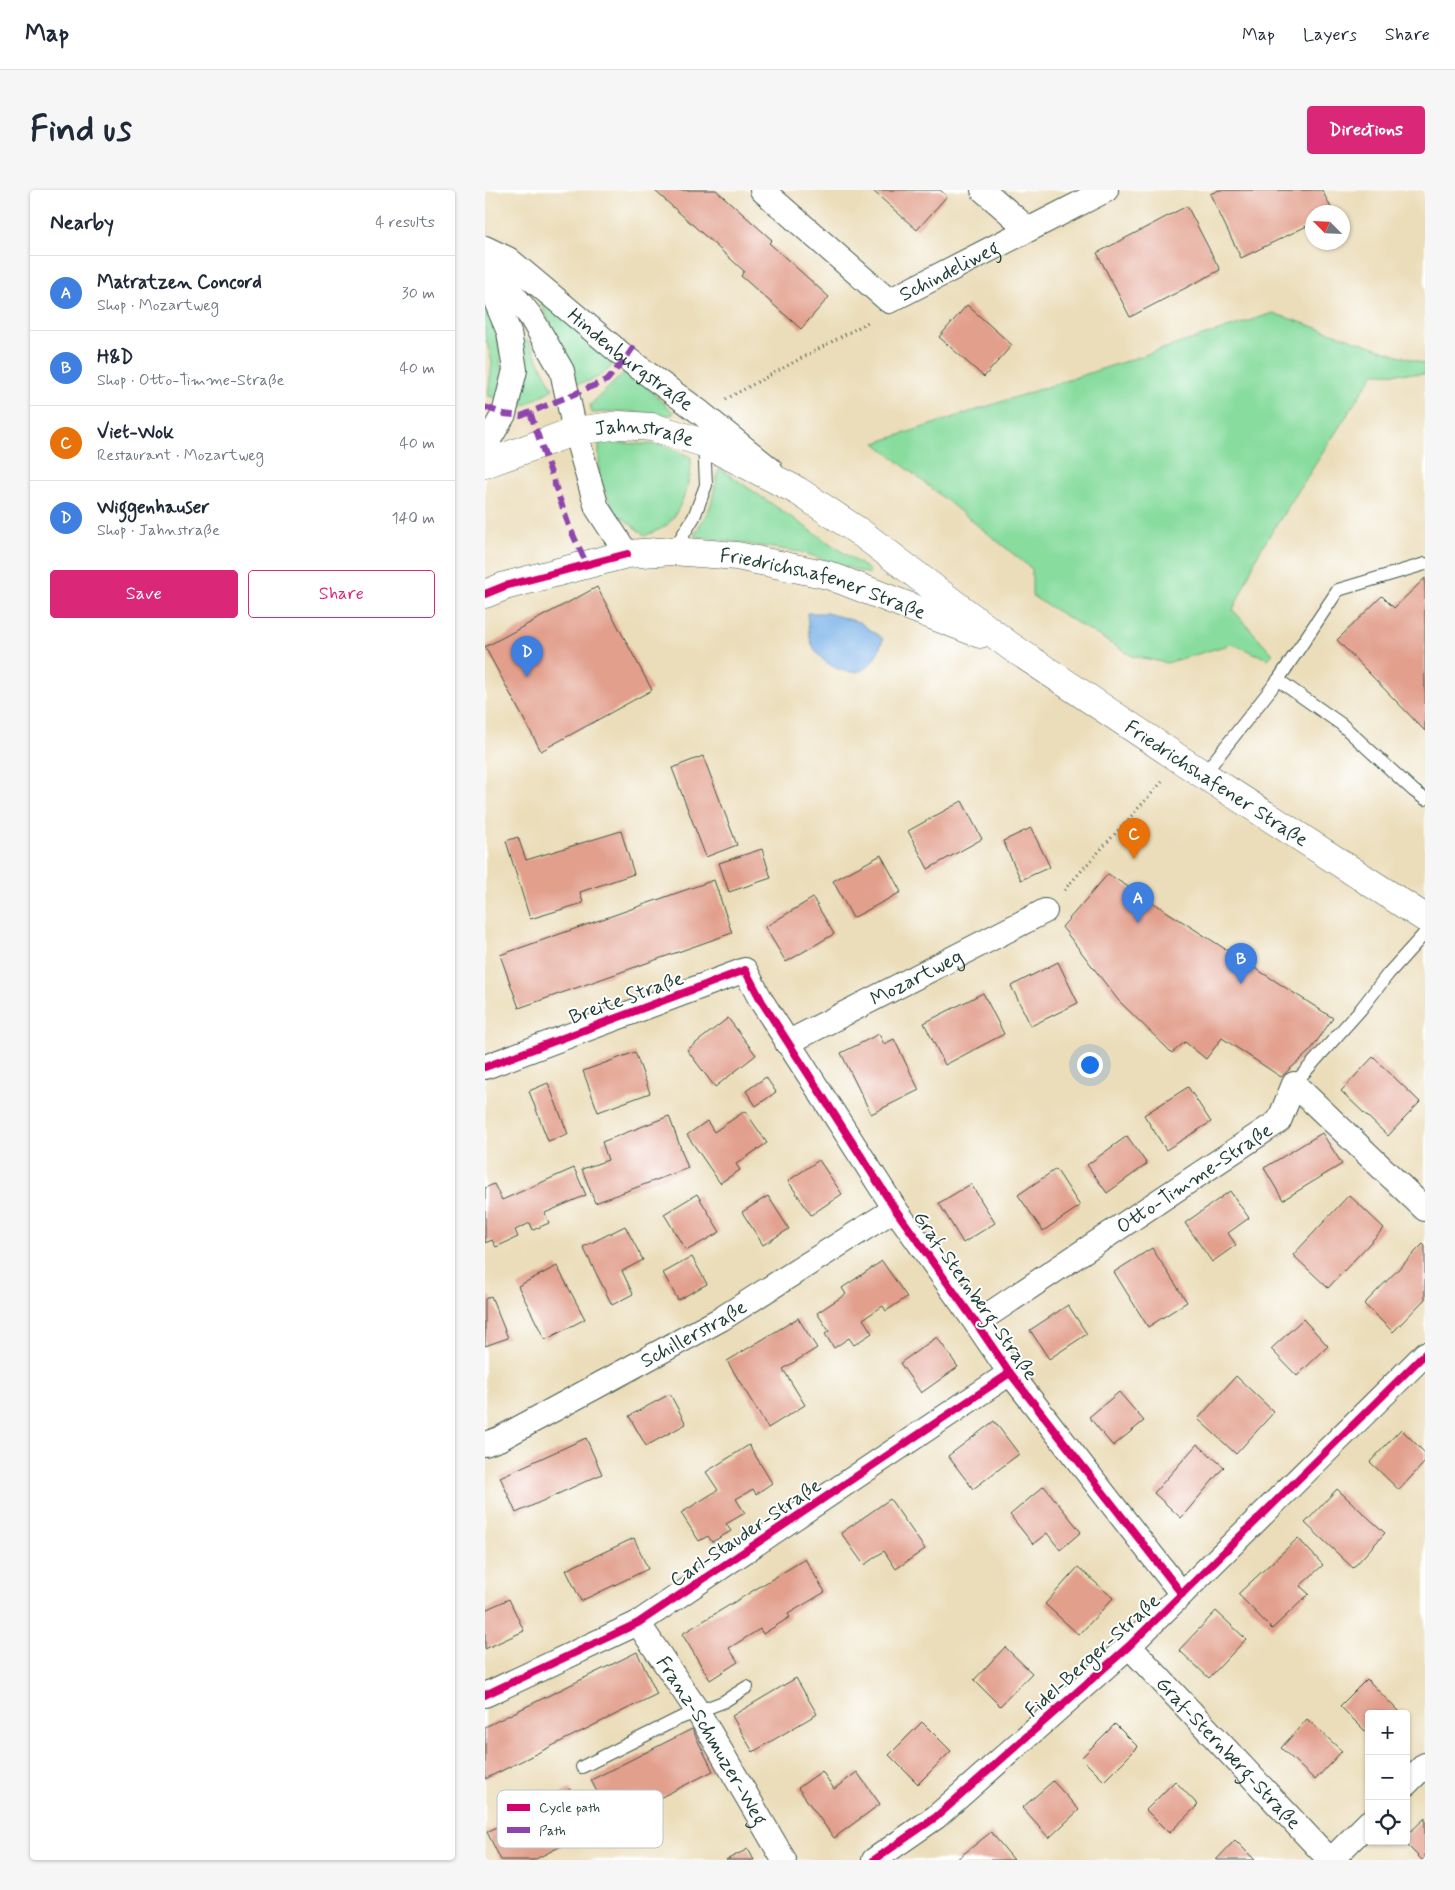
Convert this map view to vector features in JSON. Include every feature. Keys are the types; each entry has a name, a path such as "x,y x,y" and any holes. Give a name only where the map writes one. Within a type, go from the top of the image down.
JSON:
{"main road":[{"name":"Jahnstraße","path":"485,464 575,431 620,425 651,427 704,443 798,492"},
{"name":"Friedrichshafener Straße","path":"798,492 861,533 1010,646 1181,760 1425,918"},
{"name":"Friedrichshafener Straße","path":"627,554 673,551 737,556 828,575 1010,646"},
{"path":"485,594 505,586 627,554"}],"street":[{"name":"Schindeliweg","path":"762,190 889,301 1106,190"},
{"path":"983,190 1028,229"},
{"name":"Hindenburgstraße","path":"485,248 508,259 627,358 701,413 798,492"},
{"name":"Hindenburgstraße","path":"485,259 531,317 562,371 575,431 597,508 627,554"},
{"path":"485,275 509,332 515,370 504,414 485,446"},
{"name":"Mozartweg","path":"787,1043 1045,911"},
{"name":"Breite Straße","path":"485,1067 745,970 762,1002"},
{"name":"Graf-Sternberg-Straße","path":"762,1002 895,1209 1009,1373 1182,1594"},
{"path":"1294,1084 1425,1209"},
{"name":"Otto-Timme-Straße","path":"976,1323 1279,1121 1294,1084"},
{"name":"Schillerstraße","path":"485,1444 499,1439 721,1320 895,1209"},
{"name":"Fidel-Berger-Straße","path":"874,1860 937,1817 1129,1646 1425,1354"},
{"name":"Carl-Stauder-Straße","path":"485,1695 638,1623 1009,1373"},
{"name":"Franz-Schmuzer-Weg","path":"638,1623 698,1712 784,1860"},
{"name":"Graf-Sternberg-Straße","path":"1129,1646 1331,1860"},
{"path":"1410,1780 1425,1766"},
{"path":"1331,1860 1365,1826"}],"lane":[{"path":"673,551 694,517 706,485 701,413"},
{"path":"1204,774 1277,680 1338,590 1425,564"},
{"path":"1277,680 1341,724 1425,799"},
{"path":"1294,1084 1425,933"},
{"path":"582,1767 678,1719 723,1702 747,1687"}],"path":[{"path":"725,399 881,315 889,301"},
{"path":"1045,911 1181,760"}],"green space":[{"path":"536,295 615,363 591,381 572,383 561,343"},
{"path":"485,309 495,330 500,352 500,399 488,396 492,362 485,335"},
{"path":"1273,313 1425,364 1425,374 1374,373 1259,552 1233,610 1273,654 1268,659 1232,644 1167,663 1132,656 1032,596 1032,569 875,443"},
{"path":"527,339 553,389 522,407 525,373 523,344"},
{"path":"628,369 674,413 672,415 622,411 592,413 590,405"},
{"path":"599,442 664,445 691,457 686,492 674,517 667,525 645,536 615,512 599,478"},
{"path":"719,468 869,570 869,574 801,552 694,536 711,505"}],"water":[{"path":"807,613 827,613 859,622 883,639 873,661 866,668 855,672 840,670 826,662 812,644"}],"building":[{"path":"654,190 716,190 772,240 769,243 829,297 801,329 741,276 744,271"},
{"path":"872,190 940,190 947,196 917,230"},
{"path":"1219,190 1322,190 1330,205 1305,205 1305,227 1241,258 1210,194"},
{"path":"1187,206 1220,270 1130,317 1097,253"},
{"path":"967,305 1012,345 984,377 939,337"},
{"path":"1425,578 1425,731 1337,640 1382,596 1394,608"},
{"path":"597,587 652,690 541,751 485,647"},
{"path":"703,756 737,845 706,857 672,768"},
{"path":"962,801 982,839 928,869 908,831"},
{"path":"1031,828 1050,867 1021,880 1003,841"},
{"path":"621,831 634,874 580,892 583,903 530,919 506,841 518,837 526,860"},
{"path":"762,849 771,878 729,892 719,863"},
{"path":"881,855 901,892 853,918 833,881"},
{"path":"1108,874 1333,1018 1310,1051 1281,1077 1222,1038 1206,1059 1185,1042 1172,1053 1118,1000 1062,927"},
{"path":"714,880 732,933 519,1008 500,955"},
{"path":"813,898 834,934 786,962 765,927"},
{"path":"1058,962 1078,1003 1031,1026 1011,986"},
{"path":"983,993 1004,1034 945,1065 924,1023"},
{"path":"728,1018 756,1055 715,1087 687,1050"},
{"path":"879,1034 884,1044 894,1039 919,1090 871,1114 841,1053"},
{"path":"635,1052 650,1093 598,1112 583,1071"},
{"path":"1373,1057 1420,1102 1388,1136 1341,1091"},
{"path":"766,1077 776,1092 756,1106 746,1091"},
{"path":"548,1083 568,1134 548,1141 529,1091"},
{"path":"1188,1087 1211,1122 1166,1150 1144,1115"},
{"path":"745,1111 767,1143 736,1164 740,1170 720,1183 687,1135 707,1121 714,1132"},
{"path":"669,1116 688,1168 595,1203 582,1169 608,1160 602,1142"},
{"path":"1322,1133 1342,1164 1283,1200 1264,1168"},
{"path":"1127,1136 1147,1164 1107,1193 1087,1165"},
{"path":"819,1160 842,1194 811,1215 788,1181"},
{"path":"574,1168 586,1195 545,1213 549,1223 533,1230 530,1223 515,1230 518,1237 496,1247 492,1240 485,1243 485,1188 494,1184 502,1200"},
{"path":"1056,1169 1080,1206 1043,1231 1018,1195"},
{"path":"971,1184 995,1223 963,1243 939,1203"},
{"path":"1230,1191 1249,1218 1228,1233 1236,1245 1212,1262 1185,1223"},
{"path":"697,1194 720,1232 686,1251 664,1214"},
{"path":"1349,1195 1384,1228 1328,1288 1293,1255"},
{"path":"768,1196 789,1229 763,1245 742,1212"},
{"path":"625,1226 643,1260 622,1271 633,1294 612,1305 583,1247"},
{"path":"1423,1244 1425,1246 1425,1299 1393,1332 1364,1304"},
{"path":"1152,1248 1187,1302 1148,1327 1114,1272"},
{"path":"692,1257 707,1284 678,1300 663,1273"},
{"path":"882,1261 907,1297 886,1311 883,1306 863,1319 872,1333 854,1345 849,1338 834,1348 825,1334 829,1331 817,1313 846,1294 842,1288"},
{"path":"557,1266 585,1319 545,1340 518,1286"},
{"path":"491,1296 508,1338 485,1346 485,1299"},
{"path":"1068,1305 1087,1334 1049,1359 1030,1330"},
{"path":"798,1318 817,1348 783,1369 805,1405 768,1428 727,1361"},
{"path":"1303,1319 1328,1346 1297,1376 1271,1349"},
{"path":"937,1337 958,1367 921,1393 900,1363"},
{"path":"1236,1376 1274,1412 1236,1454 1198,1419"},
{"path":"1119,1392 1144,1421 1113,1446 1089,1417"},
{"path":"670,1394 686,1424 646,1446 629,1416"},
{"path":"994,1421 1019,1454 973,1489 948,1456"},
{"path":"1401,1429 1425,1453 1425,1462 1399,1490 1370,1462"},
{"path":"586,1438 602,1474 516,1513 500,1477"},
{"path":"1197,1444 1224,1467 1181,1518 1154,1493"},
{"path":"749,1445 772,1483 756,1494 753,1489 736,1499 745,1513 726,1524 731,1531 712,1542 708,1536 699,1541 681,1513 718,1490 706,1472"},
{"path":"1044,1486 1081,1532 1060,1550 1047,1533 1033,1544 1010,1515"},
{"path":"1337,1489 1385,1533 1353,1568 1305,1523"},
{"path":"890,1499 925,1549 896,1569 884,1551 864,1565 841,1533"},
{"path":"634,1538 648,1569 581,1601 566,1570"},
{"path":"1298,1538 1323,1565 1300,1586 1309,1594 1272,1629 1238,1594"},
{"path":"805,1559 825,1592 788,1614 790,1617 763,1634 760,1629 729,1648 738,1662 710,1680 682,1634"},
{"path":"1078,1567 1113,1598 1079,1635 1045,1604"},
{"path":"509,1599 524,1631 485,1649 485,1610"},
{"path":"1216,1611 1246,1639 1209,1678 1179,1650"},
{"path":"1005,1647 1032,1673 1000,1706 974,1680"},
{"path":"637,1652 657,1694 485,1779 485,1727"},
{"path":"796,1678 817,1714 753,1752 732,1716"},
{"path":"1367,1679 1397,1710 1365,1710 1365,1731 1340,1706"},
{"path":"1307,1719 1342,1751 1315,1780 1281,1748"},
{"path":"922,1722 951,1751 918,1784 889,1755"},
{"path":"1115,1724 1138,1747 1104,1781 1081,1758"},
{"path":"692,1729 713,1771 663,1796 663,1790 596,1790 591,1780"},
{"path":"822,1771 834,1789 857,1772 880,1804 834,1838 798,1788"},
{"path":"1053,1781 1079,1810 1049,1838 1022,1808"},
{"path":"1175,1781 1198,1805 1169,1833 1146,1810"},
{"path":"1425,1818 1425,1860 1422,1860 1407,1845 1410,1845 1410,1832"},
{"path":"497,1827 497,1848 557,1848 534,1860 501,1860 487,1832"},
{"path":"991,1832 1014,1860 956,1860"},
{"path":"1235,1840 1255,1860 1216,1860"},
{"path":"748,1849 754,1860 726,1860"}],"marked path":[{"path":"485,407 504,414 521,416 567,397 607,380 636,343"},
{"path":"530,412 569,526 587,565"}],"cycle path":[{"path":"485,594 505,586 627,554"},
{"path":"485,1067 745,970 762,1002 895,1209 1010,1373 1182,1594"},
{"path":"874,1860 936,1817 1129,1646 1425,1354"},
{"path":"485,1695 638,1623 1010,1373"}],"place":[{"name":"Wiggenhauser","path":"527,677"},
{"name":"Viet-Wok","path":"1134,859"},
{"name":"Matratzen Concord","path":"1138,923"},
{"name":"H&D","path":"1241,984"}]}
